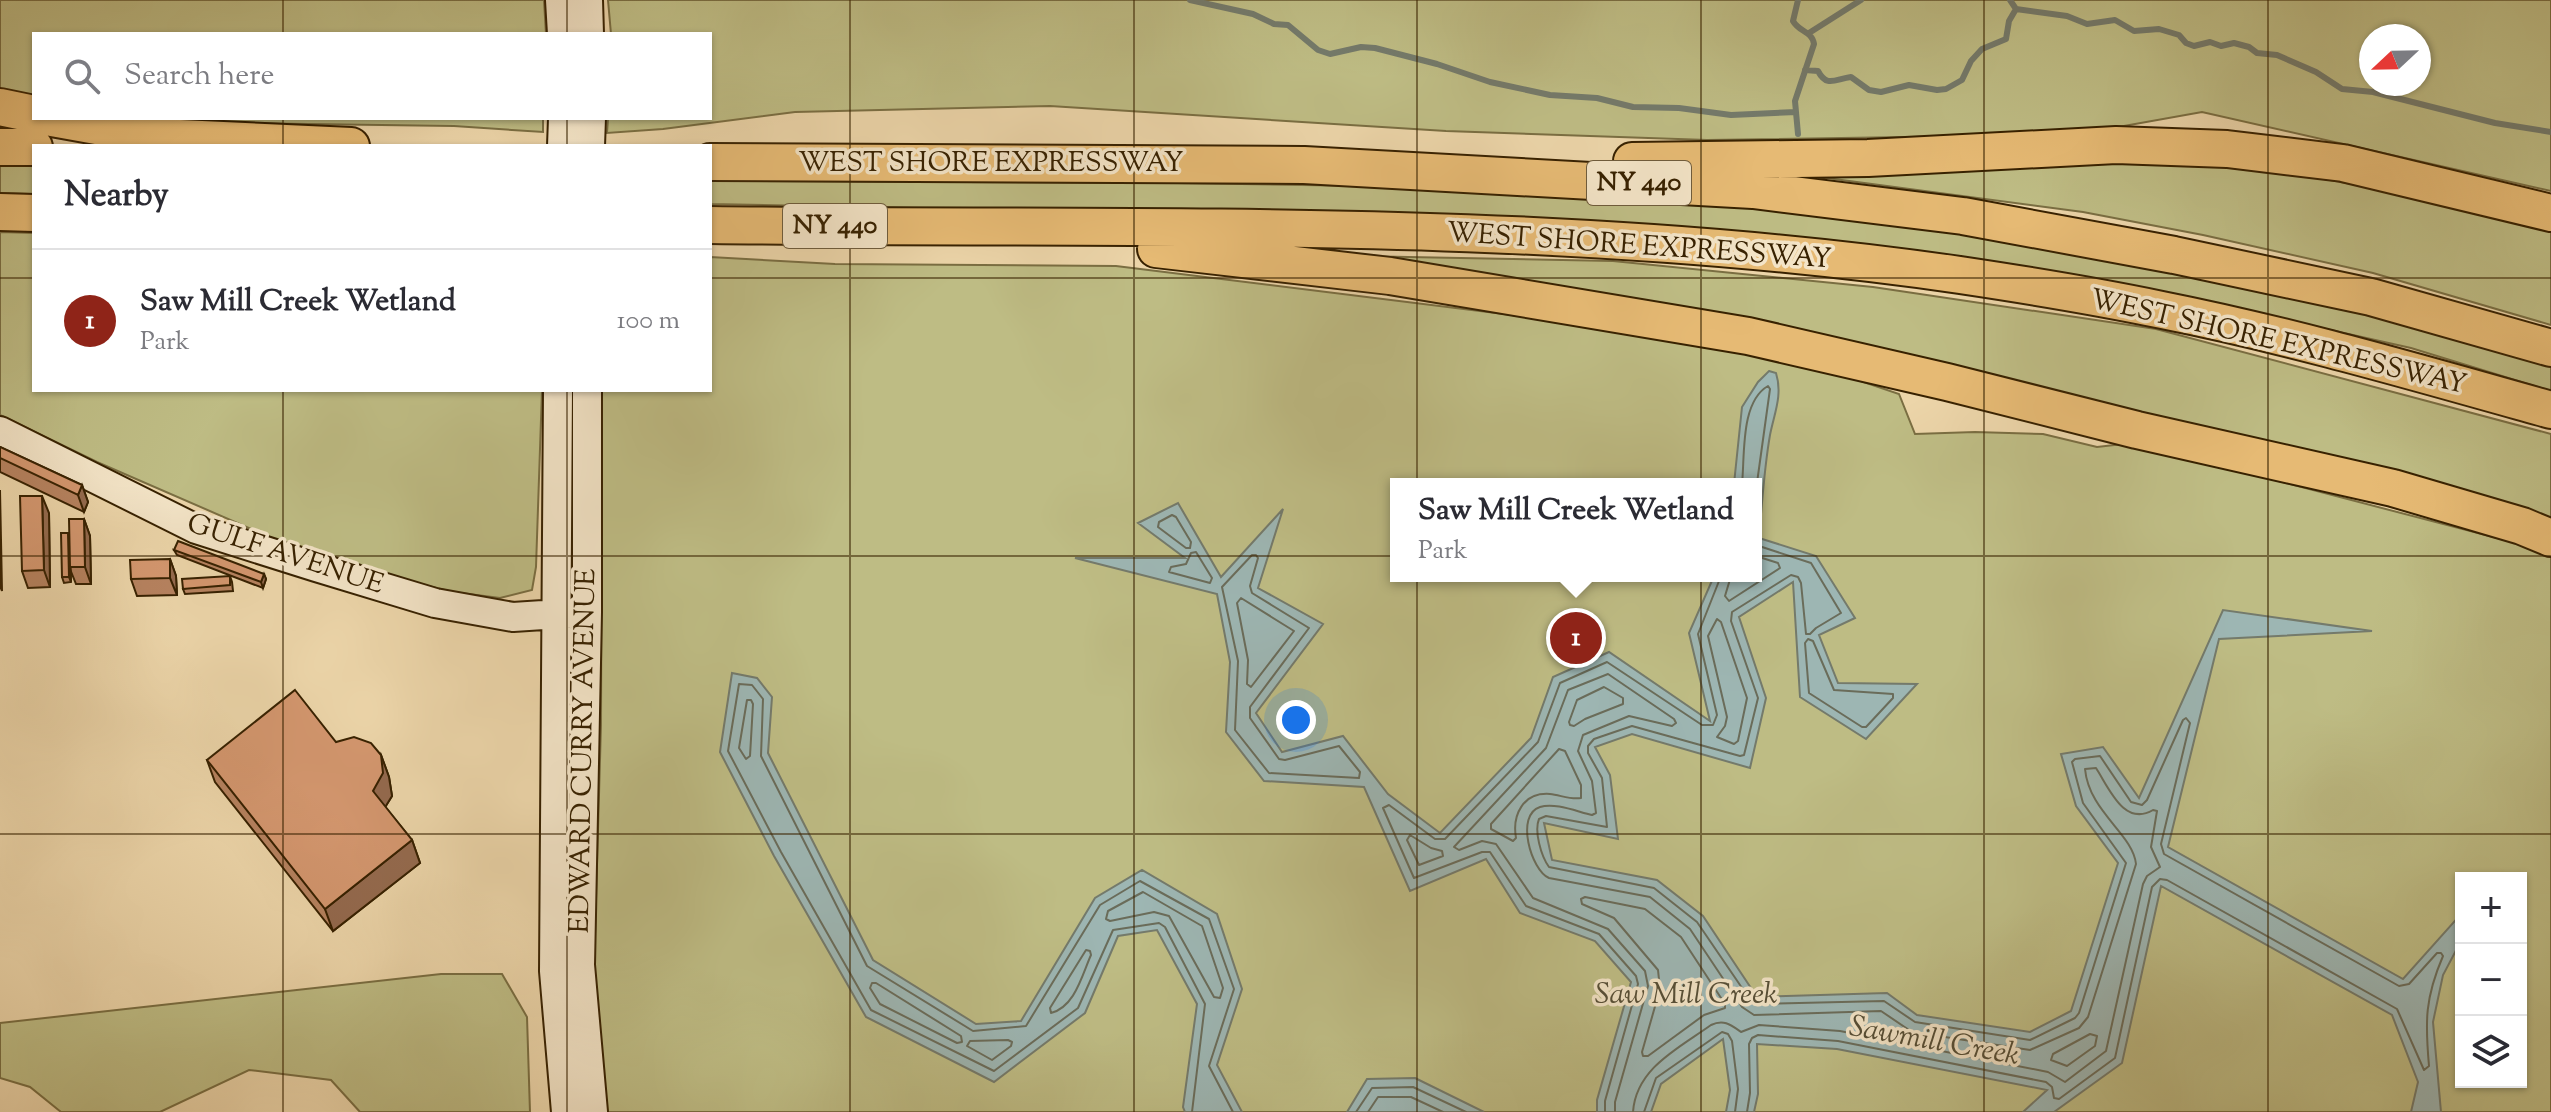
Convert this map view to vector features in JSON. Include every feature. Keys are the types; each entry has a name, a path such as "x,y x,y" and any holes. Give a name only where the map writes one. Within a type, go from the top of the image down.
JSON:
{"highway":[{"path":"0,107 32,114"},
{"path":"63,120 158,137 310,144"},
{"path":"1304,165 1868,158 2116,145 2227,149 2343,163 2551,213"},
{"path":"0,147 32,147"},
{"name":"WEST SHORE EXPRESSWAY","path":"712,162 1304,165 1753,190 1963,216 2174,255 2371,297 2551,348"},
{"path":"0,212 32,213"},
{"name":"WEST SHORE EXPRESSWAY","path":"712,225 1299,229 1533,235 1749,251 1943,273 2162,310 2334,350 2551,410"},
{"path":"960,228 1390,276 1748,336 2393,488 2522,526 2551,538"}],"street":[{"path":"560,0 562,32"},
{"path":"588,0 589,32"},
{"path":"562,144 563,120"},
{"path":"590,144 591,120"},
{"name":"EDWARD CURRY AVENUE","path":"558,392 554,971 566,1112"},
{"name":"EDWARD CURRY AVENUE","path":"587,392 587,612 580,965 593,1112"},
{"name":"GULF AVENUE","path":"0,431 196,529 435,603 513,617 587,612"}],"shaded area":[{"path":"0,0 544,0 546,32 32,32 32,105 0,96"},
{"path":"608,0 2551,0 2551,191 2202,112 2096,131 1707,140 1446,131 1050,106 795,112 607,133 608,120 712,120 712,32 611,32"},
{"path":"138,120 543,120 543,132 454,126"},
{"path":"2221,160 2368,187 2551,229 2551,325 2373,273 2203,235 2083,212 1789,173"},
{"path":"0,165 32,166 32,194 0,193"},
{"path":"712,178 1429,187 1764,205 1965,232 2411,323 2551,362 2551,391 2411,348 2169,294 1567,221 712,204"},
{"path":"0,232 32,233 32,392 542,392 536,567 532,590 500,598 453,592 325,561 97,462 0,415"},
{"path":"1356,256 1613,261 1873,287 2156,329 2551,434 2551,523"},
{"path":"712,257 835,264 1116,266 1641,331 1840,374 1899,394 1915,434 2043,434 2097,447 2132,443 2551,552 2551,1112 607,1112 594,969 601,725 602,392 712,392"},
{"path":"441,974 502,974 527,1017 530,1112 360,1112 331,1080 249,1070 160,1112 61,1112 30,1087 0,1078 0,1023"}],"water":[{"name":"Saw Mill Creek","path":"1769,371 1776,373 1778,397 1766,461 1762,505 1762,478 1735,478 1742,407"},
{"name":"Saw Mill Creek","path":"1178,503 1221,577 1283,509 1258,588 1323,624 1256,713 1282,752 1343,736 1388,794 1440,833 1531,738 1553,677 1609,652 1710,721 1689,633 1711,582 1762,582 1762,539 1816,556 1855,618 1819,635 1838,683 1917,684 1866,739 1800,697 1793,582 1739,617 1766,698 1750,768 1632,734 1595,747 1610,775 1618,839 1544,823 1552,860 1657,880 1703,916 1757,997 1887,993 1917,1015 2030,1032 2071,1011 2118,863 2076,806 2061,754 2103,747 2139,798 2223,610 2372,631 2219,639 2168,847 2403,979 2455,921 2455,952 2443,975 2433,1022 2441,1112 2411,1112 2418,1082 2392,1015 2161,886 2122,1063 2054,1112 2023,1112 2047,1090 1837,1049 1757,1044 1758,1094 1754,1112 1726,1112 1730,1090 1723,1039 1661,1084 1651,1112 1597,1112 1597,1100 1631,982 1595,941 1520,913 1486,859 1410,891 1364,787 1264,781 1226,732 1230,662 1217,594 1075,558 1185,558 1138,523"},
{"path":"732,673 757,678 772,697 768,753 873,960 976,1024 1021,1021 1095,898 1142,870 1217,914 1242,989 1217,1065 1242,1112 1185,1112 1183,1107 1197,1004 1157,930 1118,936 1085,1013 994,1082 866,1017 774,856 720,752"},
{"path":"1415,1078 1484,1112 1347,1112 1367,1079"}],"building":[{"path":"0,447 82,485 78,495 0,458"},
{"path":"20,496 42,496 44,570 22,571"},
{"path":"69,519 84,519 85,567 70,567"},
{"path":"61,533 68,533 69,577 62,577"},
{"path":"178,541 264,574 261,582 174,550"},
{"path":"170,559 170,578 131,579 130,560"},
{"path":"230,576 230,585 183,589 182,579"},
{"path":"295,690 336,742 354,737 371,743 381,755 383,773 373,791 412,840 325,909 207,760"}],"waterway":[{"path":"1190,0 1253,14 1274,24 1288,25 1318,50 1330,54 1361,47 1375,48 1490,82 1550,95 1597,98 1633,107 1679,108 1731,115 1796,112"},
{"path":"1798,0 1793,21 1811,36 1814,44 1795,101 1798,134"},
{"path":"1809,33 1861,0"},
{"path":"2010,0 2016,9 2067,16 2087,24 2115,20 2134,31 2159,29 2179,35 2194,46 2210,42 2221,46 2234,43 2257,53 2277,55 2316,72 2342,89 2373,92 2495,123 2551,132"},
{"path":"1805,70 1818,71 1828,81 1851,77 1869,90 1881,92 1909,85 1946,89 1962,80 1971,61 1982,49 2006,39 2009,21 2016,9"}],"place":[{"name":"Saw Mill Creek Wetland","path":"1576,638"}],"water label":[{"name":"Sawmill Creek","path":"1934,1042"}]}
